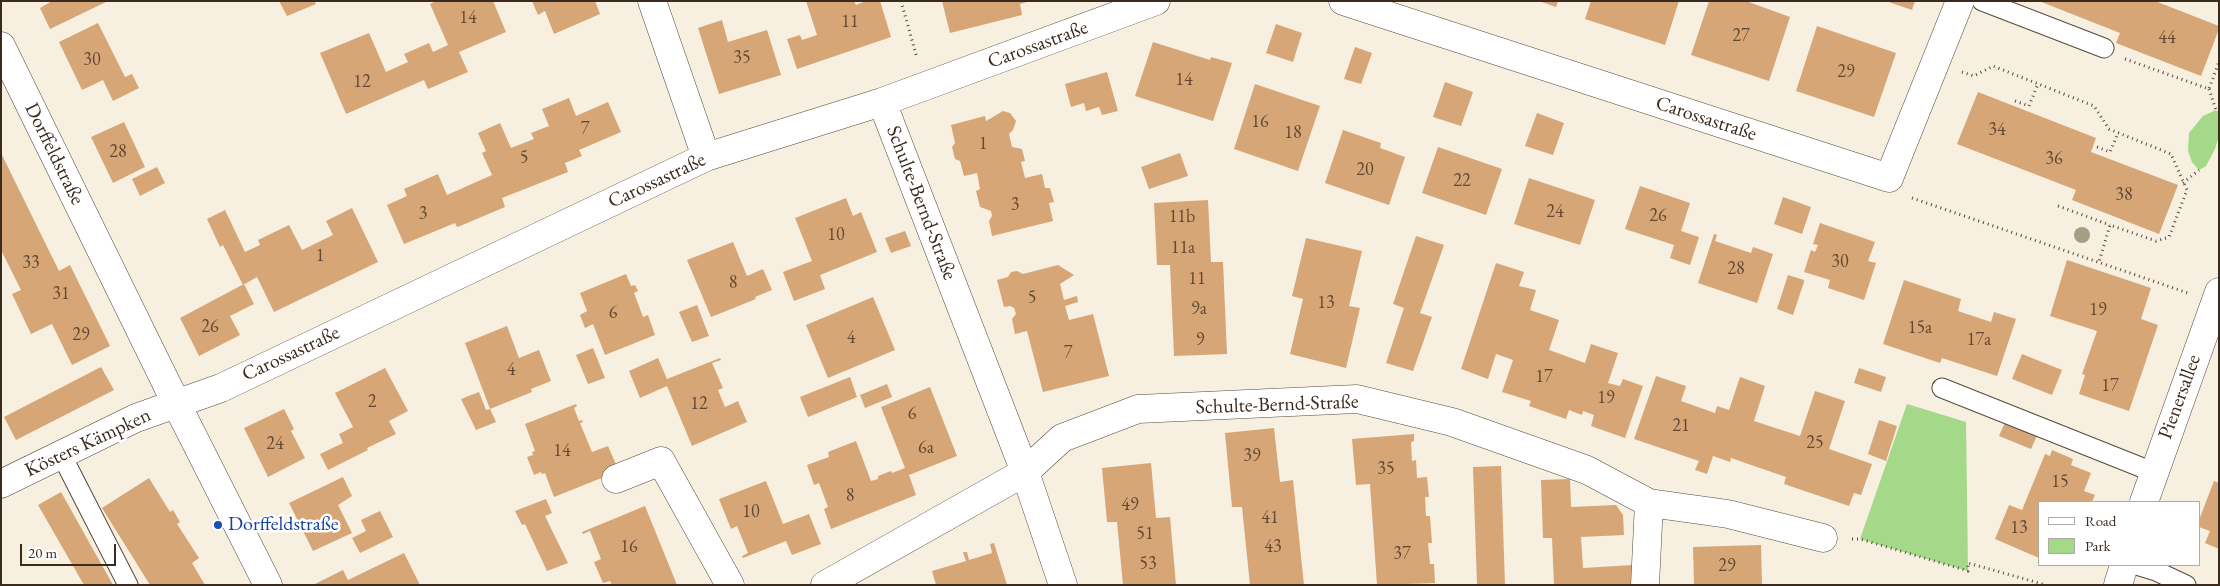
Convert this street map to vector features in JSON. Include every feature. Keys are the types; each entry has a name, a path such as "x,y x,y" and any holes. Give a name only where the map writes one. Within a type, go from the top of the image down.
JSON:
{"street":[{"path":"652,1 706,157"},
{"name":"Carossastraße","path":"176,403 221,388 706,157 882,102 1156,1"},
{"name":"Carossastraße","path":"1343,1 1889,178"},
{"path":"1889,178 1960,1"},
{"name":"Dorffeldstraße","path":"1,46 176,403 268,585"},
{"name":"Schulte-Bernd-Straße","path":"882,102 1025,472 1063,585"},
{"name":"Pienersallee","path":"2144,501 2153,472 2217,298"},
{"name":"Schulte-Bernd-Straße","path":"824,585 1025,472 1062,438 1138,409 1356,399 1452,422 1586,470 1650,503 1728,514 1822,538"},
{"name":"Kösters Kämpken","path":"1,484 136,418 176,403"},
{"path":"616,479 661,461 730,585"},
{"path":"1645,585 1650,503"},
{"path":"2118,585 2124,566"}],"lane":[{"path":"1982,1 2112,53"},
{"path":"1942,388 2153,472"},
{"path":"61,454 128,585"},
{"path":"2139,566 2156,571 2186,585"}],"path":[{"path":"901,1 924,87"},
{"path":"2112,53 2208,89"},
{"path":"1936,62 1974,76 1994,66 2094,106 2109,129 2171,154 2187,190 2168,237 2156,241 2058,206"},
{"path":"2216,110 2208,89 2219,62"},
{"path":"2015,101 2029,106 2038,84"},
{"path":"2097,147 2110,152 2118,133"},
{"path":"2183,183 2199,170"},
{"path":"1889,178 1897,193 2099,262 2217,298"},
{"path":"2099,262 2110,225"},
{"path":"1822,538 1860,539 1968,571 1968,563 2046,585"}],"green space":[{"path":"2216,110 2219,112 2219,136 2206,166 2199,170 2192,162 2188,151 2189,133 2203,116"},
{"path":"1907,404 1966,422 1968,571 1860,539"}],"building":[{"path":"52,1 108,1 50,29 40,8"},
{"path":"279,1 314,1 316,4 287,16"},
{"path":"436,1 493,1 506,32 459,52 468,72 428,89 424,80 346,114 320,53 369,33 386,72 408,62 404,54 429,43 433,52 448,45 430,4"},
{"path":"532,1 595,1 600,14 554,34 545,11 538,15"},
{"path":"806,1 854,1 856,5 866,1 880,1 891,37 797,69 787,39 800,35 802,40 817,35"},
{"path":"942,1 1027,2 1020,4 1022,15 950,33"},
{"path":"1539,1 1558,1 1556,7"},
{"path":"1591,1 1679,1 1665,45 1585,19"},
{"path":"1709,1 1746,1 1790,17 1769,81 1691,55"},
{"path":"1886,1 1915,1 1912,10"},
{"path":"2039,1 2155,1 2219,26 2219,29 2201,76 2116,43 2120,33"},
{"path":"722,20 728,42 767,30 781,75 719,94 698,28"},
{"path":"98,23 125,77 132,74 139,88 113,101 103,80 82,90 59,42"},
{"path":"1276,24 1302,33 1293,62 1266,53"},
{"path":"1817,26 1896,53 1874,117 1796,91"},
{"path":"1153,42 1210,60 1211,57 1232,63 1213,121 1135,96"},
{"path":"1355,47 1372,53 1361,84 1344,79"},
{"path":"1107,72 1118,111 1102,115 1099,107 1086,111 1084,103 1071,107 1065,84"},
{"path":"1445,82 1473,92 1461,126 1433,117"},
{"path":"1255,84 1320,106 1298,171 1234,149"},
{"path":"1978,92 2096,138 2091,152 2178,185 2159,234 2072,200 2076,190 1957,144"},
{"path":"569,98 576,116 608,102 621,132 579,150 582,156 565,163 568,172 502,198 505,207 460,226 457,227 455,223 404,244 387,205 407,196 404,189 438,174 447,195 492,175 482,153 486,151 478,133 500,123 511,148 534,139 531,133 549,126 542,109"},
{"path":"1003,111 1010,113 1016,121 1013,130 1009,134 1012,147 1022,149 1025,161 1021,162 1025,178 1042,174 1045,188 1050,188 1054,202 1049,203 1053,221 992,236 989,221 992,216 991,211 980,207 976,191 980,189 977,173 964,176 960,161 955,159 952,147 955,143 951,125 985,116 986,121"},
{"path":"1537,113 1564,123 1553,155 1525,146"},
{"path":"124,122 145,167 113,183 91,137"},
{"path":"1343,130 1381,143 1380,148 1405,157 1389,205 1325,183"},
{"path":"1438,147 1502,169 1486,215 1422,193"},
{"path":"1,153 59,271 70,265 110,346 72,365 52,324 31,334 12,294 21,290 1,250"},
{"path":"1180,153 1188,176 1149,189 1141,167"},
{"path":"157,167 165,183 140,196 132,179"},
{"path":"1529,178 1595,200 1580,245 1514,224"},
{"path":"1640,186 1690,203 1681,231 1699,237 1690,265 1670,258 1674,245 1625,229"},
{"path":"1783,197 1811,207 1802,234 1774,224"},
{"path":"846,198 853,216 861,212 877,252 820,275 825,289 794,301 783,272 812,261 795,218"},
{"path":"1208,200 1211,262 1223,262 1227,354 1174,356 1170,265 1157,265 1154,203"},
{"path":"352,208 378,262 274,312 257,277 243,285 223,245 220,247 207,219 225,210 245,252 260,245 258,240 289,225 302,250 333,235 326,221"},
{"path":"1820,223 1875,242 1868,261 1876,263 1864,300 1828,288 1830,280 1804,272 1811,250 1815,252 1818,245 1813,244"},
{"path":"905,231 911,246 891,253 885,238"},
{"path":"1714,234 1717,235 1715,241 1751,253 1753,247 1773,254 1757,303 1698,283"},
{"path":"1416,236 1444,245 1420,313 1432,317 1413,371 1386,363 1404,308 1393,304"},
{"path":"1306,238 1362,251 1349,306 1360,308 1346,368 1290,354 1303,299 1292,296"},
{"path":"733,242 747,276 763,269 772,290 755,297 756,299 711,317 687,260"},
{"path":"2067,260 2151,288 2141,319 2158,325 2129,411 2079,394 2085,375 2082,374 2097,331 2050,316"},
{"path":"1496,263 1524,272 1519,286 1536,290 1530,310 1559,320 1549,350 1585,363 1591,344 1618,353 1608,383 1620,386 1623,379 1643,386 1625,438 1591,426 1594,415 1583,411 1582,415 1569,410 1566,419 1529,406 1531,401 1502,392 1513,360 1496,354 1488,379 1461,369"},
{"path":"1058,265 1074,275 1060,284 1064,300 1077,296 1078,302 1065,306 1069,320 1093,314 1109,376 1043,392 1027,331 1015,334 1012,319 1016,314 1014,308 1010,306 1004,307 997,280 1008,277 1011,272 1017,271 1023,274"},
{"path":"626,274 631,286 635,285 638,291 634,293 643,317 648,315 655,335 605,355 593,324 585,328 580,315 587,311 580,293"},
{"path":"1788,275 1804,280 1793,315 1777,309"},
{"path":"1904,280 1961,299 1958,311 1991,322 1994,312 2016,319 1997,376 1942,358 1940,363 1883,344"},
{"path":"244,284 254,304 230,316 240,335 199,356 180,318"},
{"path":"873,297 895,350 828,378 806,325"},
{"path":"697,305 709,336 692,342 679,312"},
{"path":"507,326 519,358 539,350 551,381 531,389 532,392 490,409 465,343"},
{"path":"593,348 605,378 588,384 576,355"},
{"path":"2022,354 2062,370 2052,395 2012,379"},
{"path":"658,358 667,379 720,358 721,360 712,363 723,388 718,390 725,407 738,401 747,422 692,446 667,386 640,398 629,371"},
{"path":"101,367 114,390 16,440 4,417"},
{"path":"385,368 408,411 389,421 396,434 328,470 320,454 343,443 339,434 353,427 335,393"},
{"path":"1859,368 1886,377 1881,392 1854,383"},
{"path":"1656,376 1686,386 1681,401 1715,413 1717,406 1729,410 1740,377 1765,386 1754,421 1800,436 1815,391 1845,401 1829,449 1872,464 1861,495 1854,493 1849,506 1784,484 1786,477 1731,458 1730,462 1713,456 1707,474 1695,470 1699,461 1634,439"},
{"path":"850,377 857,397 808,417 800,397"},
{"path":"887,384 892,397 865,408 860,395"},
{"path":"930,387 957,456 909,475 916,495 831,529 824,509 828,507 819,483 814,485 807,465 829,457 828,452 856,441 871,481 891,471 892,473 905,468 881,407"},
{"path":"479,392 486,410 490,409 496,422 476,430 461,399"},
{"path":"576,404 577,406 574,408 579,421 582,420 583,422 580,423 592,452 608,446 618,469 629,467 554,497 545,473 542,474 541,472 534,475 527,457 533,455 532,452 535,451 525,424"},
{"path":"284,409 294,429 291,431 305,458 268,477 244,428"},
{"path":"2007,418 2039,431 2031,449 1999,436"},
{"path":"1879,420 1897,426 1886,461 1868,454"},
{"path":"1274,428 1280,482 1293,480 1304,585 1250,585 1242,507 1232,507 1225,433"},
{"path":"1414,434 1414,441 1411,442 1412,461 1416,460 1417,478 1427,477 1429,497 1425,497 1426,516 1430,516 1432,543 1428,543 1430,564 1434,564 1435,583 1377,585 1370,484 1356,485 1352,439"},
{"path":"2052,450 2073,459 2071,465 2091,473 2084,491 2095,495 2092,501 2038,501 2038,558 1995,539 2009,505 2022,510 2045,454 2050,456"},
{"path":"1151,463 1156,518 1170,517 1176,585 1123,585 1117,522 1107,522 1102,468"},
{"path":"1501,466 1505,585 1477,585 1473,467"},
{"path":"343,477 352,496 338,505 352,533 313,551 289,503"},
{"path":"149,478 170,512 173,510 180,522 177,524 199,558 192,563 205,585 150,585 102,508"},
{"path":"1570,479 1571,507 1616,505 1623,515 1624,535 1581,537 1583,568 1633,565 1632,585 1554,585 1552,538 1543,538 1541,480"},
{"path":"766,481 783,524 809,514 821,544 792,555 786,541 743,558 742,556 748,553 737,526 731,529 719,499"},
{"path":"2214,481 2219,483 2219,549 2205,543 2210,531 2200,527 2200,517"},
{"path":"61,492 113,585 84,585 38,505"},
{"path":"546,499 552,513 545,516 568,563 547,571 525,524 522,525 515,511"},
{"path":"645,506 677,585 612,585 610,581 603,583 594,562 601,559 590,531 583,534 582,532"},
{"path":"380,511 393,537 360,553 352,538 366,531 361,520"},
{"path":"994,543 1007,585 936,585 932,571 966,561 963,552 967,552 969,560 992,553 990,544"},
{"path":"1761,545 1762,585 1694,585 1693,547"},
{"path":"404,553 420,585 313,585 343,570 348,580"}],"place":[{"name":"Dorffeldstraße","path":"218,525"}]}
